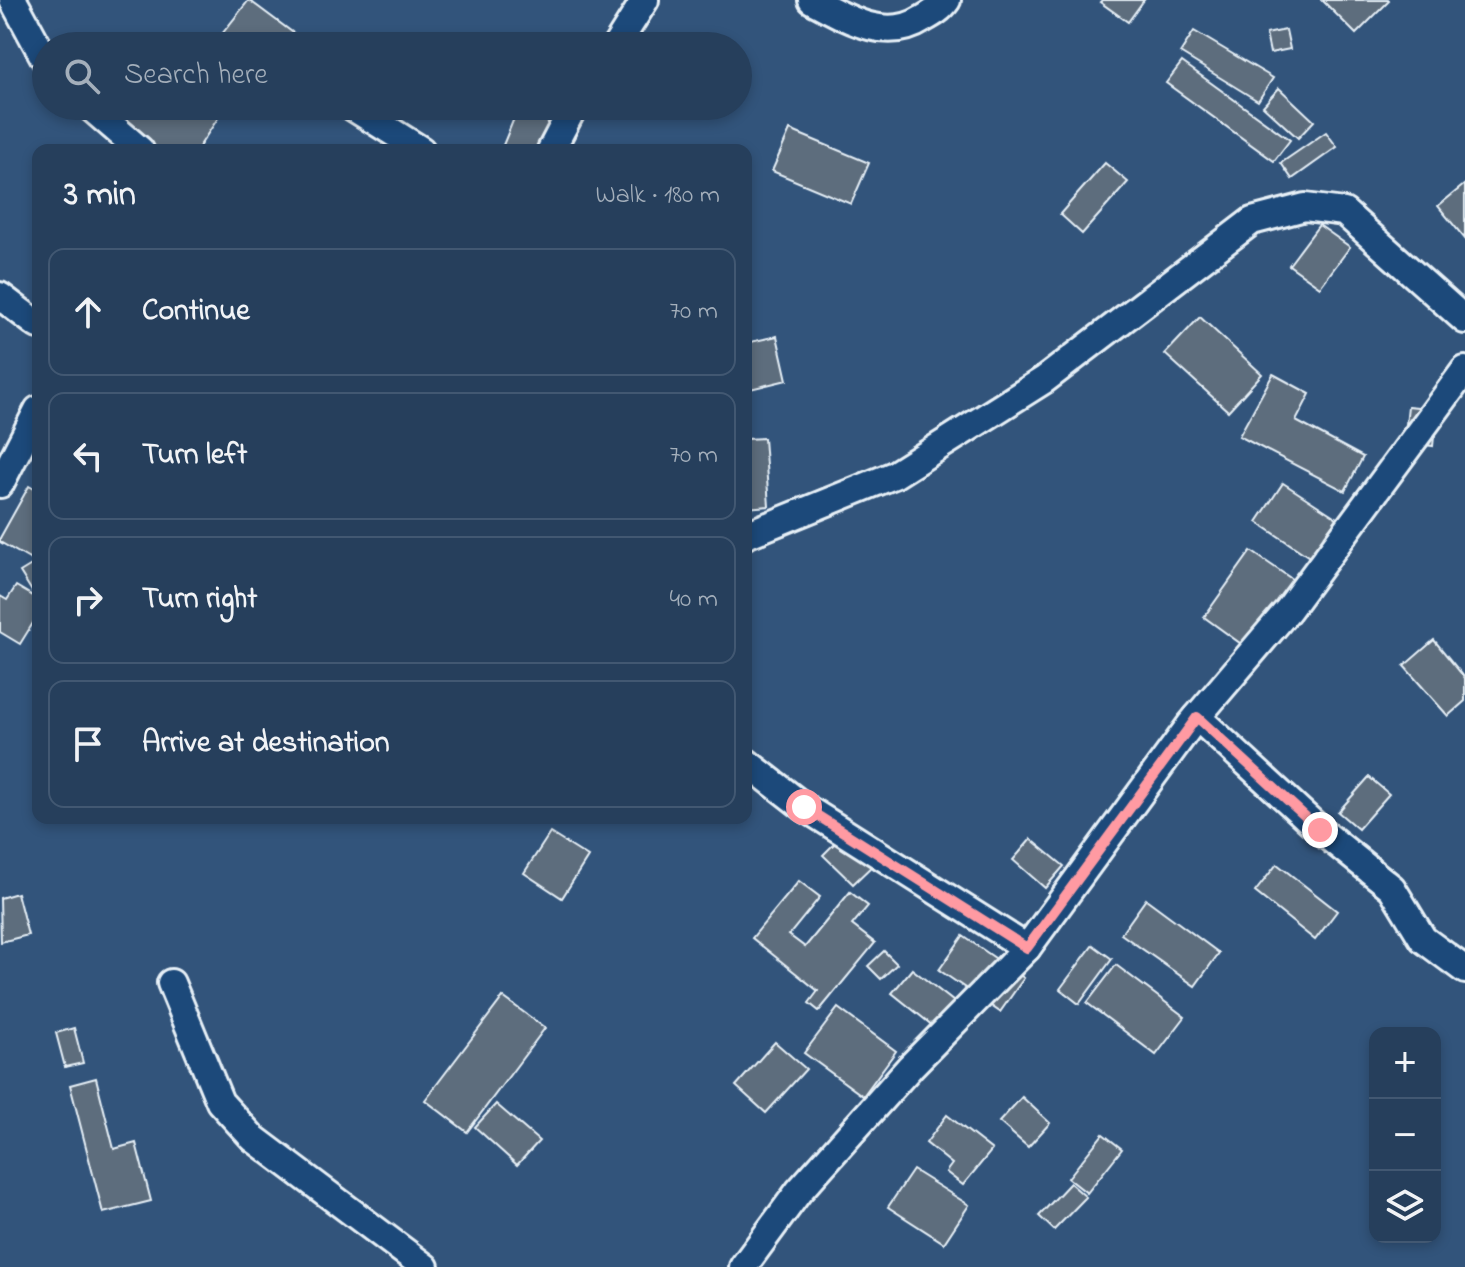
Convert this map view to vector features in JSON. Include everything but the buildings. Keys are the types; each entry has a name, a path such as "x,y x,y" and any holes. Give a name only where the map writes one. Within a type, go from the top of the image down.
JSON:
{"street":[{"path":"13,0 32,35"},
{"path":"625,32 645,0"},
{"path":"812,0 866,27 892,31 914,25 942,7 947,0"},
{"path":"105,120 133,144"},
{"path":"373,120 411,144"},
{"path":"554,144 567,120"},
{"path":"752,533 894,475 1044,380 1252,221 1305,207 1344,212 1465,320"},
{"path":"0,296 32,320"},
{"path":"743,1267 799,1191 829,1157 911,1066 1027,948 1197,717 1288,610 1463,377"},
{"path":"0,484 32,422"},
{"path":"1197,717 1320,830 1392,888 1423,939 1465,970"},
{"path":"752,767 804,807 1027,948"},
{"path":"171,983 220,1102 253,1138 425,1267"}],"route":[{"path":"804,807 1027,948 1197,717 1320,830"}]}
